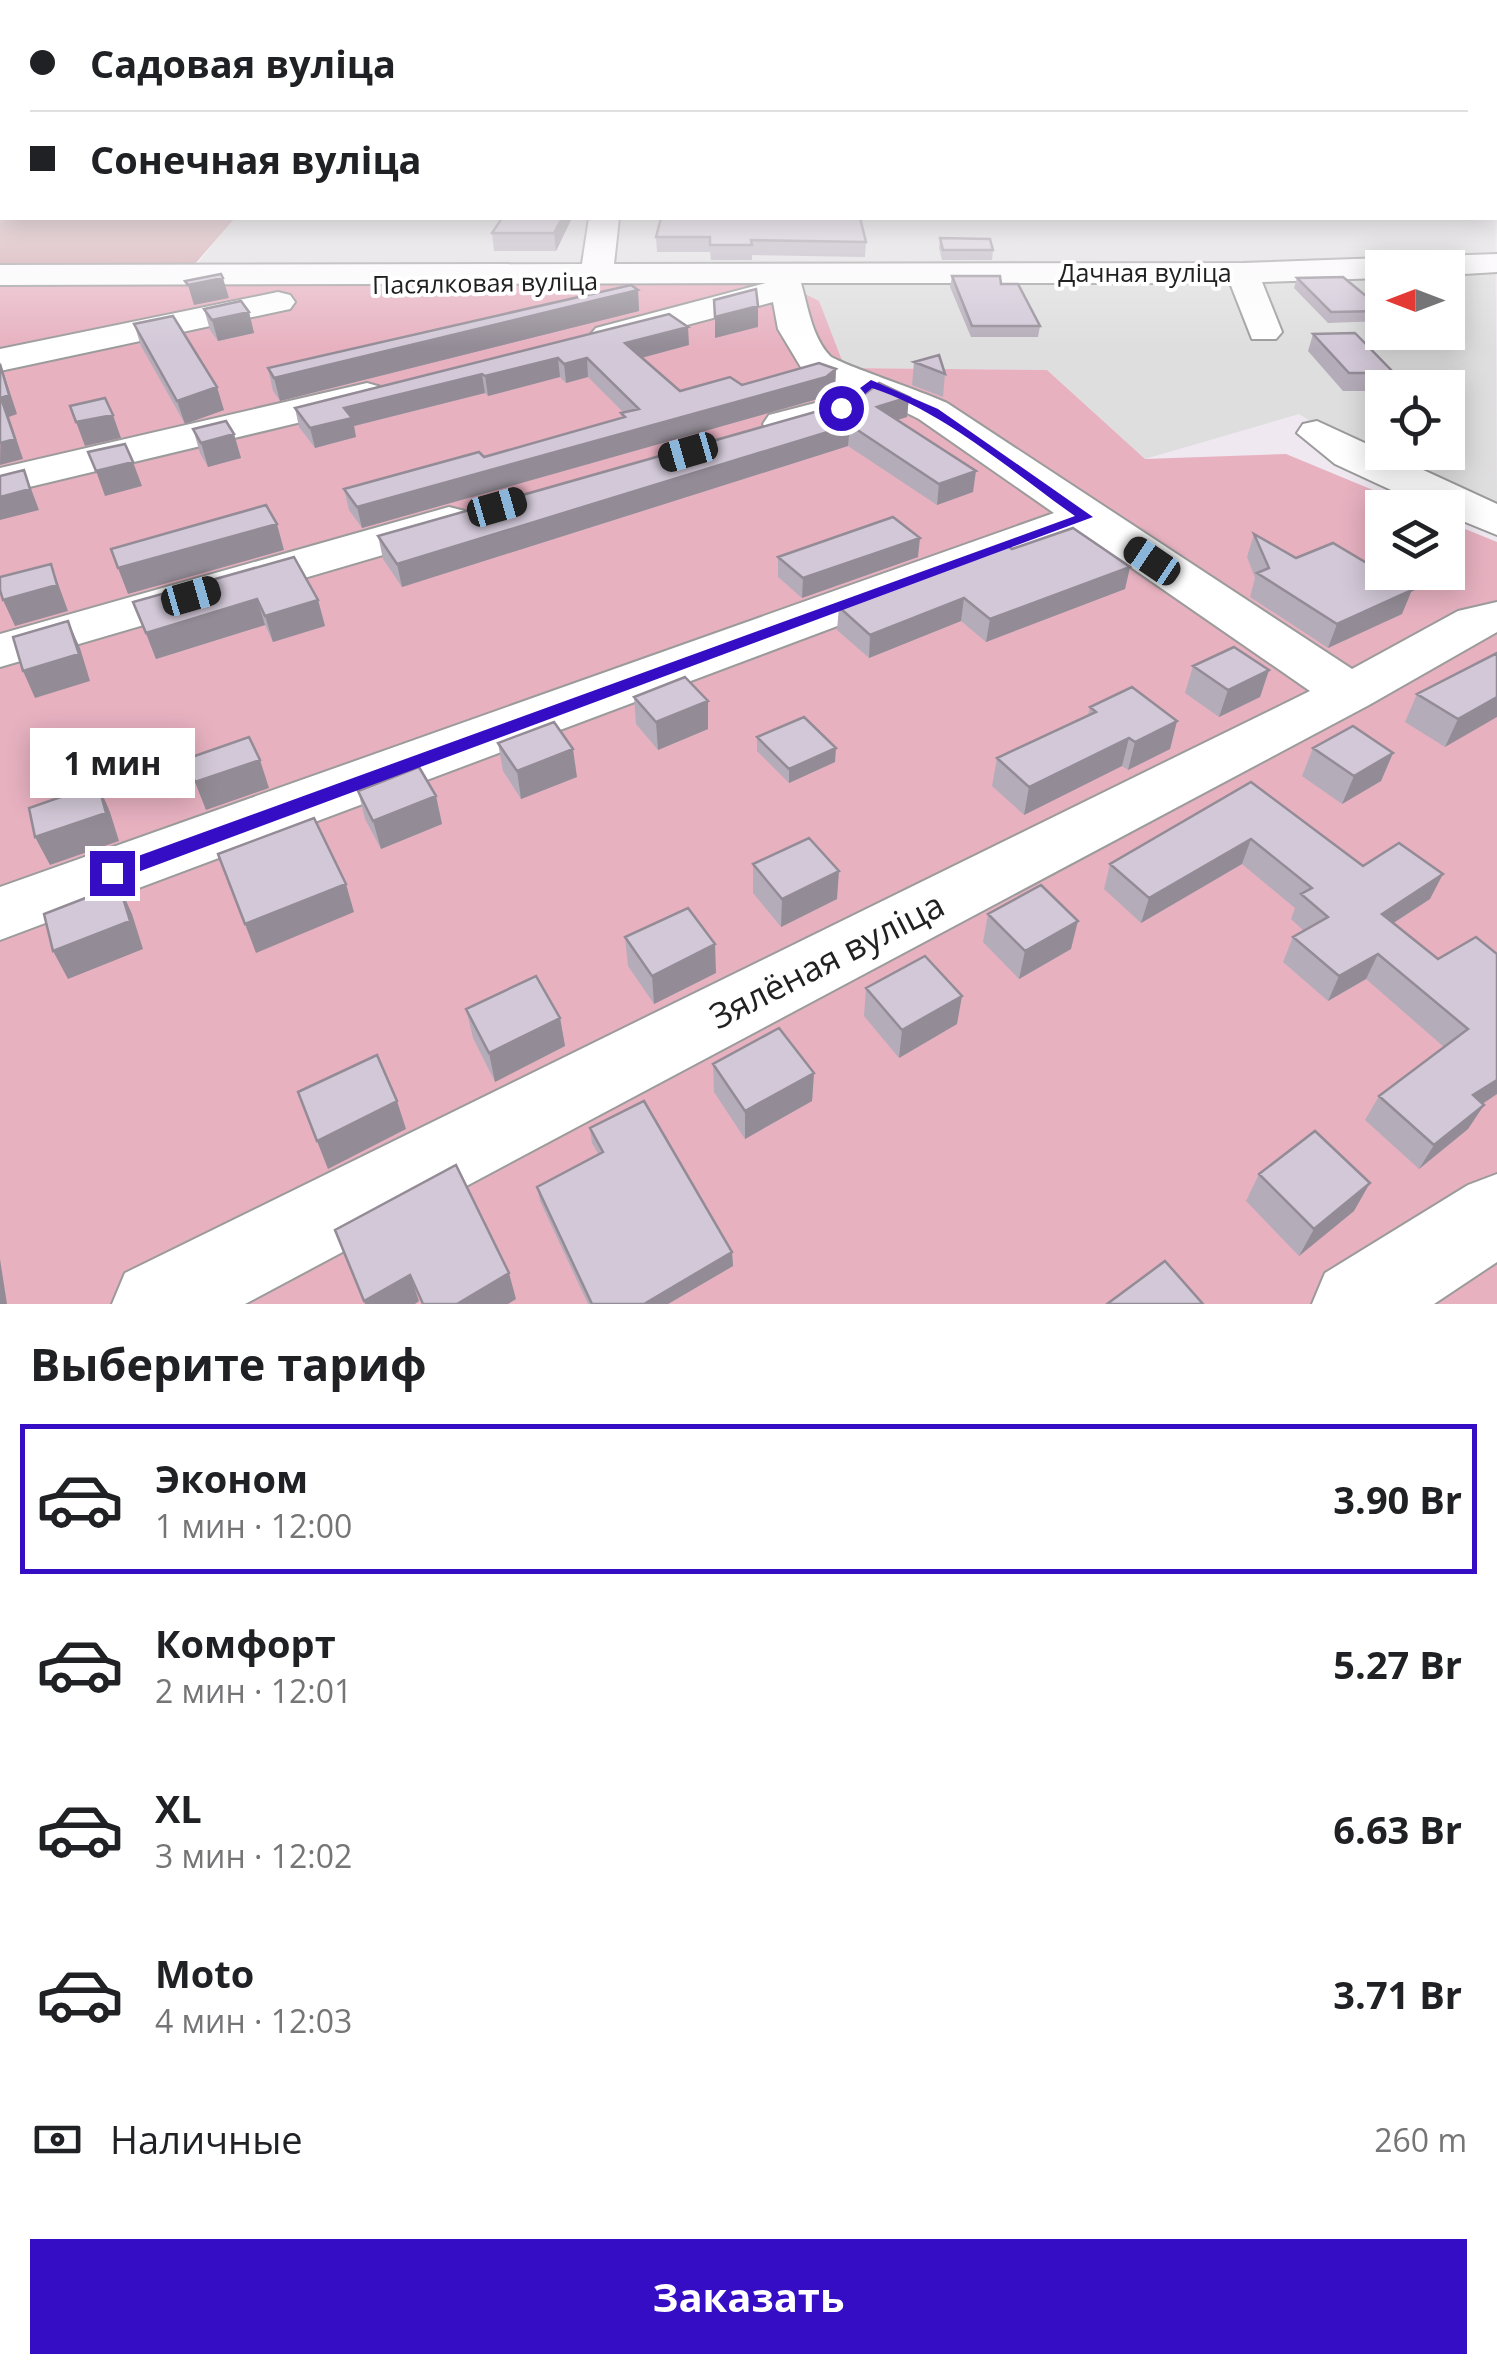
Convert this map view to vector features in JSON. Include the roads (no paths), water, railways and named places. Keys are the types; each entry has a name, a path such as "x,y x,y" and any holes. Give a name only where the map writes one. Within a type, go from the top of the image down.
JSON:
{"street":[{"path":"598,272 603,227"},
{"path":"1465,265 1497,264"},
{"name":"Дачная вуліца","path":"0,275 598,272 784,280 1365,269"},
{"path":"1242,273 1264,332"},
{"path":"578,342 733,302 784,280 796,329 818,366 933,412 1350,693"},
{"name":"Пасялковая вуліца","path":"0,360 368,284 681,282 722,293 733,302"},
{"path":"746,435 841,408 871,384"},
{"path":"0,481 394,389"},
{"path":"1317,433 1350,455 1497,521"},
{"path":"0,651 497,507"},
{"path":"0,914 1086,517"},
{"name":"Зялёная вуліца","path":"156,1304 1350,693 1476,622 1497,617"},
{"path":"1356,1304 1497,1214"}]}
